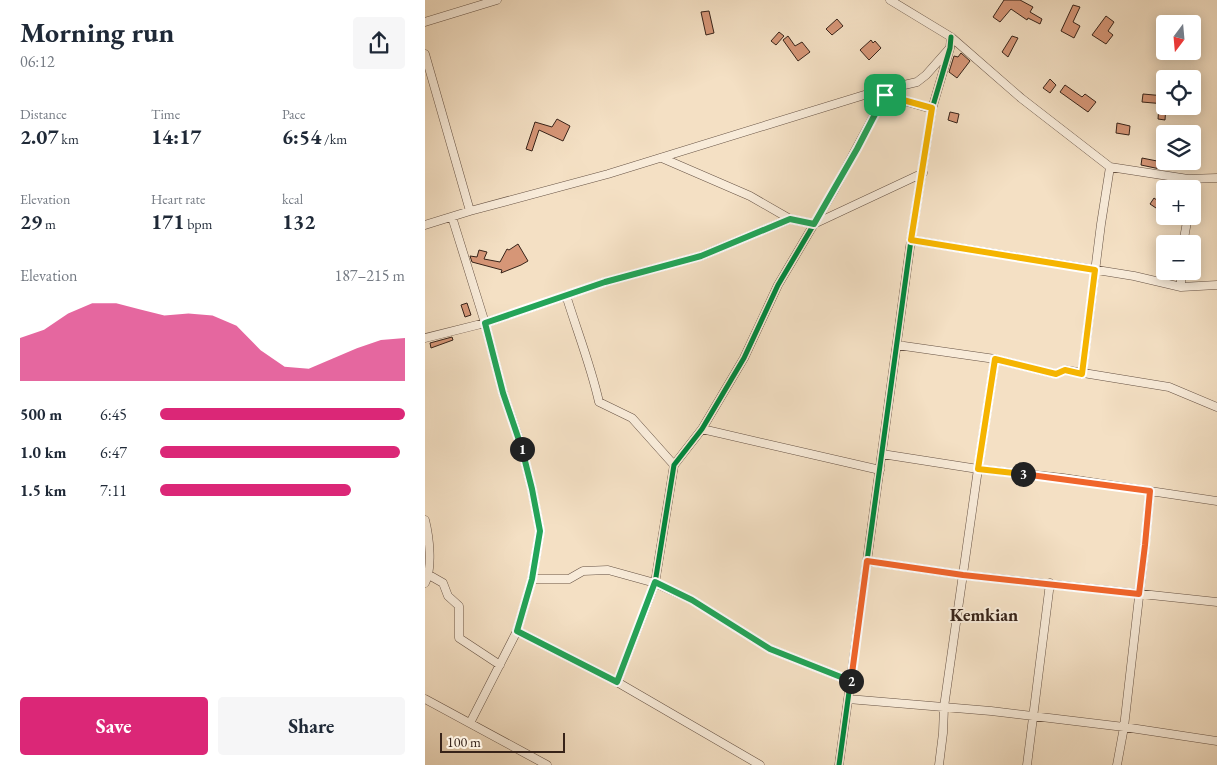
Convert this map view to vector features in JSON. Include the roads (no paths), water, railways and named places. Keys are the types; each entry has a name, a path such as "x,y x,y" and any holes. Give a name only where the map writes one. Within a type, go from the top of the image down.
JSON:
{"street":[{"path":"425,22 497,0"},
{"path":"890,0 951,37 1021,98 1111,167 1188,179 1217,178"},
{"path":"839,765 911,240 932,108 950,48 951,37"},
{"path":"425,225 662,158 873,92 917,82 926,75 950,48"},
{"path":"425,54 470,211"},
{"path":"873,92 932,108"},
{"path":"617,682 655,582 674,465 702,429 744,358 778,284 857,149 885,95"},
{"path":"662,158 750,196 790,219 814,224 923,173"},
{"path":"1082,374 1095,270 1111,167"},
{"path":"452,216 485,323 503,393 520,442 540,531 532,579 517,631 471,724"},
{"path":"425,338 485,323 605,282 701,256 790,219"},
{"path":"911,240 1134,276 1181,288 1217,286"},
{"path":"1181,280 1181,288"},
{"path":"567,295 591,368 599,402 632,418 674,465"},
{"path":"897,345 995,359 1056,374 1065,370 1169,387 1217,407"},
{"path":"939,765 944,706 995,359"},
{"path":"702,429 880,470"},
{"path":"882,454 978,469 1063,478 1217,501"},
{"path":"1117,765 1124,727 1150,491"},
{"path":"425,520 428,531 429,574 425,582"},
{"path":"867,561 963,575 1217,602"},
{"path":"532,579 569,579 583,571 608,570 655,582 692,600 770,649 851,681"},
{"path":"429,574 443,583 448,596 459,606 459,638 500,665"},
{"path":"1027,765 1050,583"},
{"path":"517,631 617,682 760,765"},
{"path":"425,699 547,765"},
{"path":"848,699 944,706 1124,727 1217,741"}],"district":[{"name":"Kemkian","path":"984,614"}]}
